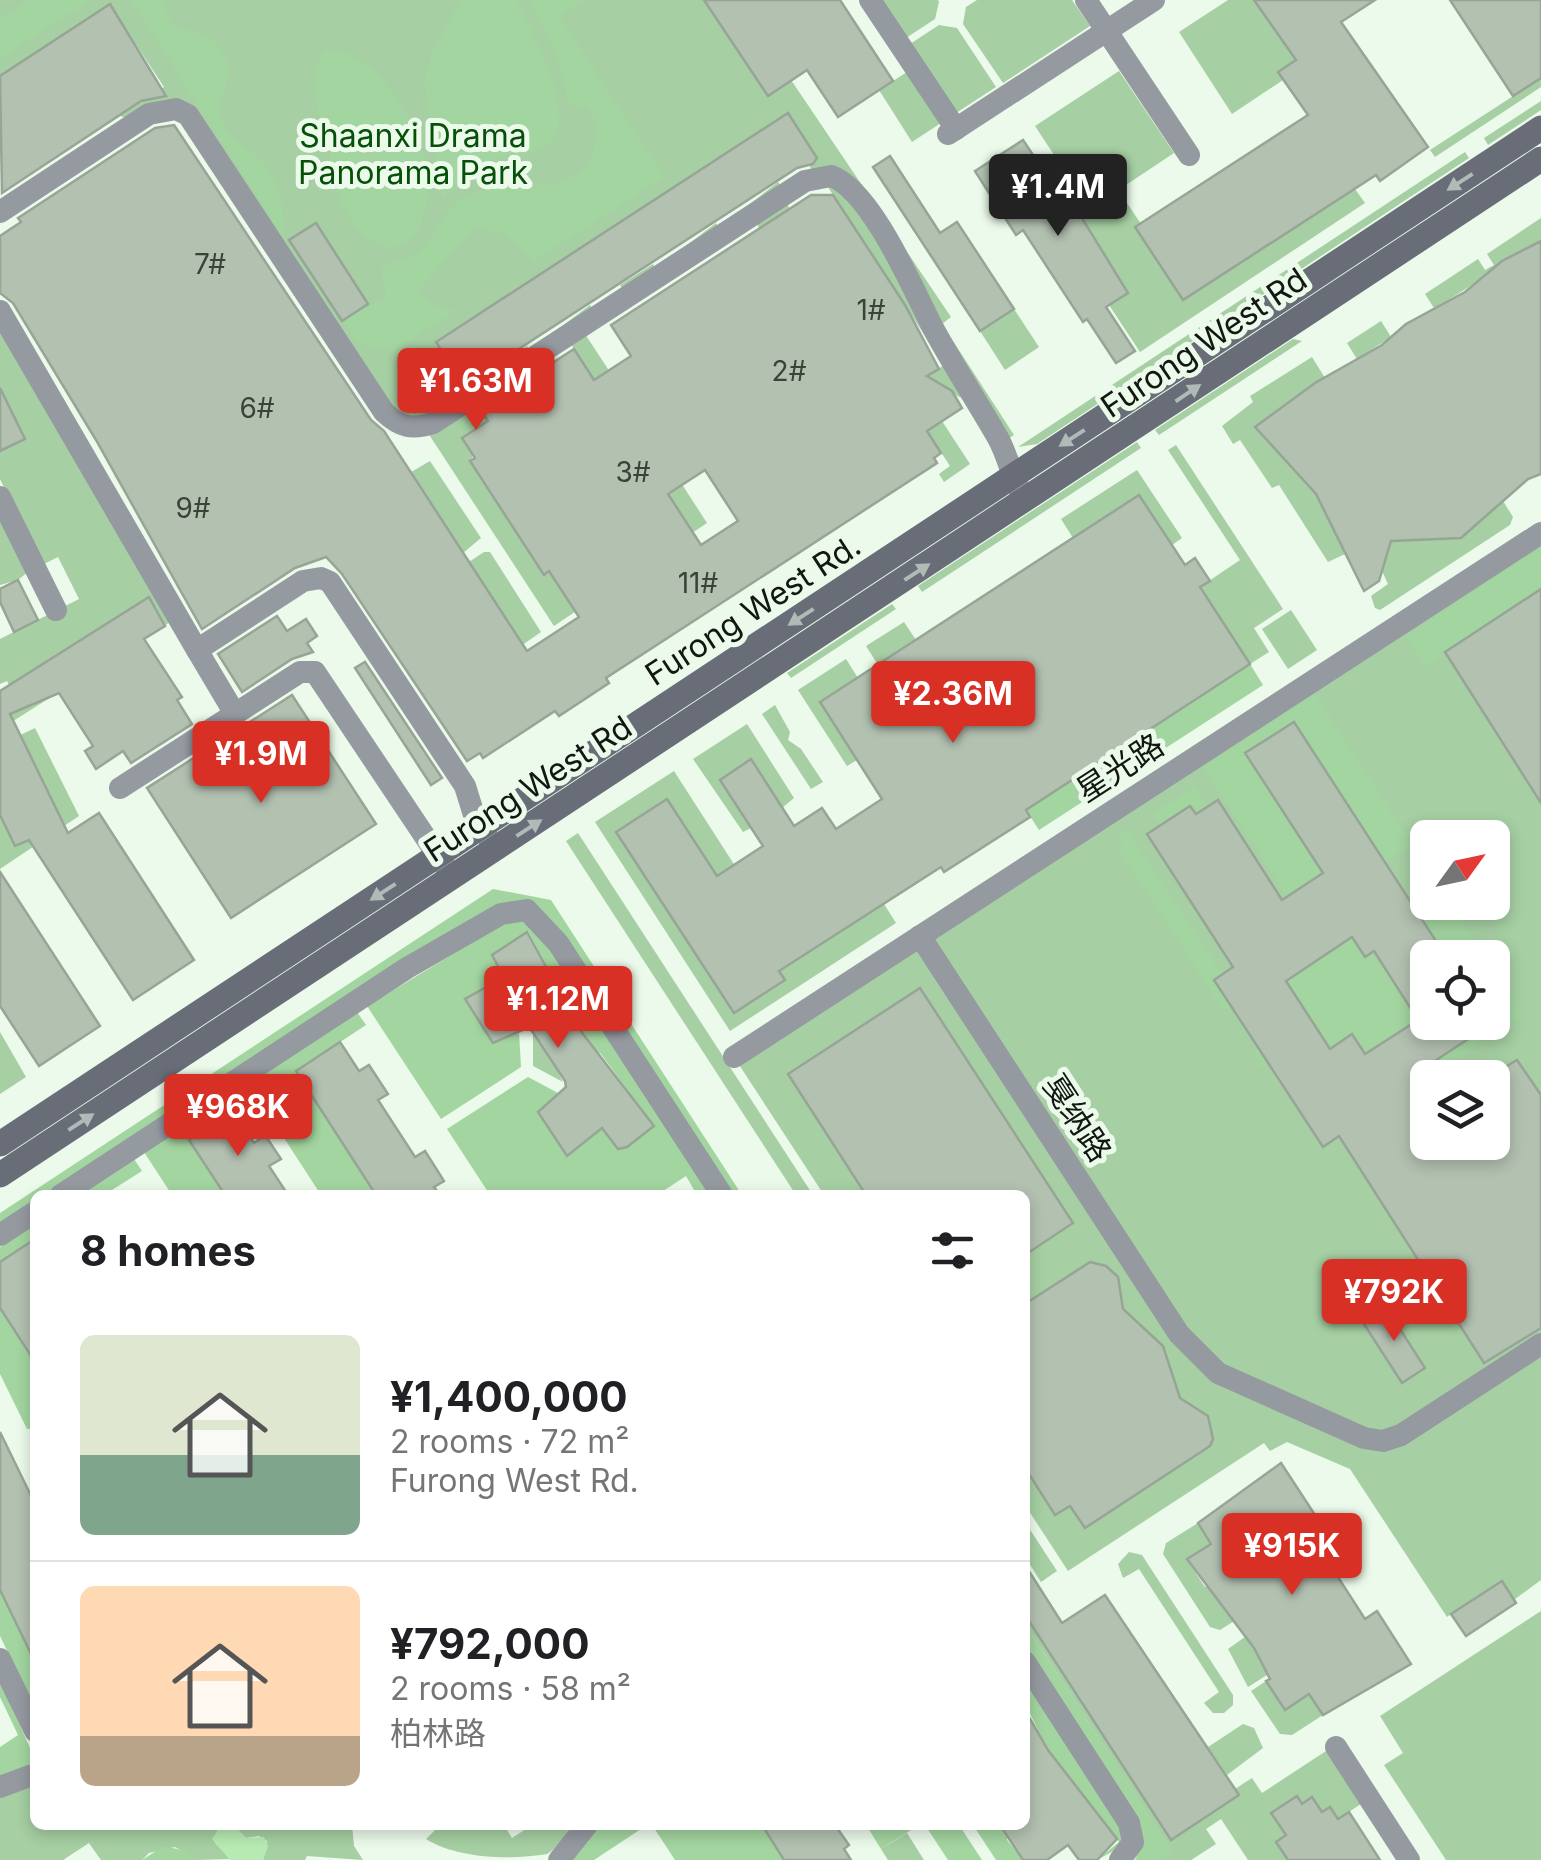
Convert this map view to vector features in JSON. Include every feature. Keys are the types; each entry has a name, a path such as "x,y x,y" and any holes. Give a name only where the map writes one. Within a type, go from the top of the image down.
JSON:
{"main road":[{"path":"1018,490 1541,128"},
{"name":"Furong West Rd","path":"0,1175 445,867 1018,490 1541,159"},
{"path":"0,1144 445,867"}],"street":[{"path":"870,0 952,132 1154,0"},
{"path":"1086,0 1189,155"},
{"path":"0,212 149,114 162,109 188,115 384,412 394,422 416,428 433,422 805,181 831,176 853,191 910,279 999,440 1018,490"},
{"path":"0,311 235,714"},
{"path":"0,497 56,610"},
{"name":"星光路","path":"734,1057 1541,533"},
{"path":"198,650 303,581 321,578 330,582 465,786 489,838"},
{"path":"120,788 300,672 321,676 445,867"},
{"path":"69,1190 407,968 501,914 518,909 535,914 545,925 719,1190"},
{"name":"戛纳路","path":"920,936 1179,1334 1218,1373 1364,1438 1383,1441 1401,1435 1541,1344"},
{"path":"0,1235 30,1215"},
{"path":"0,1659 30,1722"},
{"path":"1030,1670 1130,1823 1133,1842 1120,1860"},
{"path":"1336,1746 1409,1860"},
{"path":"0,1788 30,1776"},
{"path":"559,1860 583,1830"}],"green space":[{"name":"Shaanxi Drama Panorama Park","path":"0,0 737,0 951,317 942,324 1014,435 1006,440 833,170 431,417 399,418 201,119 122,117 104,90 111,86 127,111 164,87 110,5 22,94 0,109","holes":["788,114 811,169 782,187 778,182 719,228 716,223 656,269 653,264 620,285 623,290 593,310 590,305 530,350 527,346 494,367 497,372 468,391 465,386 435,405 423,386 452,366 436,341 473,317 490,342 499,301 536,277 552,301 562,260 599,236 615,261 625,219 662,195 678,220 687,178 724,154 741,179 766,163 750,138"]},
{"path":"29,0 92,0 0,58 0,19"},
{"path":"131,0 163,0 171,24 203,35 219,47 228,68 222,121 273,178 281,201 284,239"},
{"path":"461,0 517,0 551,76 559,119 555,137 543,149 490,161 443,199 424,81 433,50"},
{"path":"530,0 583,0 559,16 665,177 534,261 503,234 476,227 417,292 431,304 456,311 393,352 354,341 345,319 386,297 381,269 423,247 459,201 486,190 569,179 584,168 594,150 597,123 587,109 569,104 558,58"},
{"path":"881,0 939,2 935,19 906,38"},
{"path":"977,0 1072,0 1090,26 1003,83 963,24 966,7"},
{"path":"1228,0 1254,0 1296,60 1278,72 1283,80 1232,114 1179,32"},
{"path":"939,25 957,28 996,87 956,113 910,44"},
{"path":"337,50 366,64 387,85 405,112 422,151 428,182 426,207 411,239 398,246 370,240 356,226 336,190 315,85 319,62 326,51"},
{"path":"1119,71 1174,153 1126,185 1064,170 1035,126"},
{"path":"907,72 941,123 912,142 879,90"},
{"path":"1541,78 1541,87 1435,157 1430,150"},
{"path":"1541,101 1541,110 1488,145 1484,138"},
{"path":"1465,152 1469,158 1037,444 1018,447"},
{"path":"1057,177 1119,191 1141,224 1136,228 1183,300 1355,189 1365,203 1140,352 1109,305 1127,293"},
{"path":"824,181 839,185 907,284 961,398 938,385 942,421 970,464 944,482 939,474 950,466 916,414 573,627 873,432 877,411 756,223 787,204 908,389 944,365"},
{"path":"1541,218 1541,241 1434,308 1425,294 1478,259 1485,270 1494,265 1487,254"},
{"path":"1014,309 1039,347 1005,370 980,331"},
{"path":"0,321 173,620 161,628 143,601 34,669 51,697 7,725 14,738 35,728 79,816 0,869 0,815 16,846 63,823 45,787 0,808 0,796 40,776 23,740 0,751 0,710 4,717 20,708 7,681 0,684 0,639 79,599 58,557 42,565 0,479 0,451 25,439 0,388"},
{"path":"1381,321 1391,337 1357,359 1347,343"},
{"path":"585,334 629,401 595,382 571,344 533,369 543,385 526,397 514,380 478,404 489,421 470,462 544,574 549,571 561,589 587,573 666,491 641,421 707,523 554,626 428,433"},
{"path":"1293,339 1302,341 1159,435 1155,430"},
{"path":"1312,357 1325,378 1256,427 1316,494 1345,554 1328,562 1279,485 1272,488 1240,440 1233,444 1222,426 1253,402 1250,396"},
{"path":"1137,442 1141,448 922,592 918,586"},
{"path":"1176,445 1283,609 1254,628 1269,652 1250,664 1200,587 1240,560 1168,450"},
{"path":"430,461 481,538 463,553 377,492"},
{"path":"1137,470 1182,538 1172,545 1139,495 1073,538 1061,519"},
{"path":"1503,501 1513,517 1510,525 1380,610 1375,608 1371,596 1388,584 1382,571 1391,541 1461,537"},
{"path":"0,515 28,572 18,580 0,585"},
{"path":"1541,533 1541,1580 1465,1636 1451,1614 1447,1617 1350,1469 1287,1442 1270,1451 1264,1443 1068,1571 1030,1513 1030,1190 821,1190 734,1057"},
{"path":"1541,547 1541,589 1425,666 1405,636"},
{"path":"490,552 541,632 485,671 469,562"},
{"path":"892,604 896,609 791,678 787,673"},
{"path":"1291,610 1317,650 1288,669 1262,629"},
{"path":"904,622 916,640 878,665 866,646"},
{"path":"846,659 858,678 820,703 857,760 847,766 798,690"},
{"path":"1250,664 1263,685 1039,830 1026,810"},
{"path":"1315,694 1410,845 1385,862 1323,873 1293,976 1352,937 1365,956 1374,951 1410,1007 1410,1033 1407,1028 1365,1054 1352,1034 1330,1049 1256,935 1295,909 1203,767"},
{"path":"775,705 790,732 788,740 801,749 823,782 811,789 762,714"},
{"path":"747,724 794,798 782,808 750,760 720,780 751,828 743,832 693,759"},
{"path":"674,771 748,886 747,921 667,799 616,833 734,1013 784,980 778,970 884,904 896,923 730,1031 595,822"},
{"path":"1195,786 1208,807 1196,814 1190,806 1160,825 1152,814"},
{"path":"1128,830 1222,974 1215,980 1269,1063 1261,1068 1252,1054 1257,1050 1229,1007 1223,1010 1118,849 1123,846 1117,837"},
{"path":"578,833 810,1190 793,1190 566,841"},
{"path":"493,889 551,900 739,1190 730,1190 561,931 536,904 525,900 501,904 397,963 52,1190 35,1190"},
{"path":"523,919 549,947 707,1190 694,1190 686,1176 665,1190 487,1190 447,1129 528,1077 558,1093 538,1113 567,1155 602,1127 627,1147 654,1126 601,1054 579,1035 582,1032 528,931 492,955 505,979 465,1000 492,1043 519,1033 521,1067 441,1119 367,1006 503,924"},
{"path":"1422,920 1461,920 1475,940 1436,940"},
{"path":"1510,995 1523,1016 1510,1024"},
{"path":"357,1012 366,1025 296,1071 373,1190 318,1190 249,1084"},
{"path":"533,1031 560,1064 556,1068 563,1082 533,1066"},
{"path":"0,1032 26,1077 0,1094"},
{"path":"1415,1040 1432,1040 1442,1056 1466,1040 1486,1040 1455,1060 1428,1060"},
{"path":"239,1090 247,1102 189,1140 222,1190 169,1190 144,1152"},
{"path":"134,1159 142,1171 112,1190 87,1190"},
{"path":"30,1193 30,1204 0,1224 0,1213"},
{"path":"30,1227 30,1242 0,1262 0,1247"},
{"path":"0,1308 30,1356 30,1429 0,1374"},
{"path":"1198,1523 1208,1538 1216,1541 1187,1560 1205,1587 1222,1577 1212,1591 1228,1614 1283,1590 1220,1630 1210,1627 1163,1554 1166,1543"},
{"path":"1030,1530 1057,1571 1041,1582 1030,1565"},
{"path":"1129,1552 1142,1555 1233,1695 1233,1705 1224,1713 1213,1713 1204,1703 1219,1692 1139,1569 1123,1578 1118,1564"},
{"path":"0,1590 30,1652 30,1698 0,1636"},
{"path":"1292,1603 1252,1645 1267,1675 1248,1687 1228,1649"},
{"path":"1541,1611 1541,1860 1446,1860 1384,1765 1403,1753 1380,1716"},
{"path":"1030,1620 1217,1809 1239,1795 1235,1789 1252,1778 1262,1793 1326,1751 1361,1804 1338,1819 1330,1807 1322,1812 1313,1798 1302,1804 1296,1796 1273,1816 1286,1835 1276,1842 1288,1860 1248,1860 1221,1819 1206,1829 1216,1844 1191,1860 1158,1860 1171,1850 1030,1632"},
{"path":"1030,1632 1172,1851 1158,1860 1135,1860 1143,1841 1140,1823 1030,1653"},
{"path":"0,1681 30,1748 30,1763 0,1777 0,1747 18,1735 0,1697"},
{"path":"1266,1681 1285,1710 1313,1691 1312,1700 1323,1715 1292,1735 1280,1734 1251,1691"},
{"path":"1030,1689 1123,1831 1119,1848 1097,1860 1119,1842 1049,1751 1035,1756 1047,1749 1030,1713"},
{"path":"1243,1724 1254,1728 1263,1748 1227,1775 1208,1747"},
{"path":"30,1786 30,1830 219,1830 215,1843 231,1859 196,1860 175,1847 149,1853 142,1860 101,1860 89,1843 63,1860 0,1860 0,1798"},
{"path":"238,1830 352,1830 354,1846 363,1860 307,1856 305,1860 263,1860 267,1841 259,1836 246,1838"},
{"path":"435,1830 507,1830 512,1838 524,1830 570,1830 547,1854 517,1857 453,1851 426,1839"},
{"path":"596,1830 639,1830 594,1860 570,1860"},
{"path":"655,1830 765,1830 784,1860 675,1860"},
{"path":"869,1830 911,1830 881,1849"},
{"path":"928,1830 962,1830 982,1860 948,1860"},
{"path":"976,1830 1008,1830 1007,1840 1023,1860 996,1860"},
{"path":"907,1833 924,1860 888,1860 881,1849"},
{"path":"164,1846 185,1851 196,1860 142,1860"}],"shaded area":[{"path":"218,1830 238,1830 246,1838 264,1837 268,1846 263,1860 230,1860 212,1839"}],"building":[{"path":"704,0 840,0 893,81 838,117 807,70 768,96"},
{"path":"1254,0 1375,0 1341,22 1428,147 1380,181 1376,175 1183,300 1135,227 1308,115 1278,72 1296,60"},
{"path":"1450,0 1541,0 1541,78 1513,96"},
{"path":"110,4 166,96 141,101 2,193 0,76"},
{"path":"788,113 817,158 813,164 797,168 434,404 422,386 451,365 436,342"},
{"path":"174,125 371,420 384,431 527,651 579,617 549,571 544,575 470,461 475,458 462,438 488,421 480,410 574,349 594,380 631,356 611,325 811,195 833,195 905,305 939,369 927,376 952,391 962,408 927,431 941,453 934,458 937,463 606,678 609,683 559,716 555,711 483,758 480,753 467,761 342,574 326,557 295,568 202,629 96,440 13,303 0,293 0,236 21,222 18,218 155,128","holes":["705,470 738,521 701,545 668,494"]},
{"path":"1023,140 1043,170 1050,166 1128,293 1106,307 1135,351 1116,363 1087,319 1083,322 1023,230 1016,235 975,171"},
{"path":"890,156 940,233 957,222 1014,309 980,331 873,167"},
{"path":"316,223 368,304 342,321 289,240"},
{"path":"1541,241 1541,474 1528,479 1461,538 1391,541 1379,581 1364,591 1316,494 1255,427 1315,383 1382,345 1406,324 1465,292 1502,261"},
{"path":"0,388 25,439 0,451"},
{"path":"1139,495 1185,565 1195,558 1210,581 1200,587 1250,664 1026,810 1030,817 944,872 941,867 779,971 785,980 734,1013 616,832 667,799 717,876 763,846 720,780 751,759 794,826 822,808 836,829 882,799 820,702"},
{"path":"18,580 38,620 14,632 0,602 0,589"},
{"path":"1541,589 1541,803 1445,652"},
{"path":"149,597 165,626 144,639 182,697 177,700 192,724 131,763 123,751 96,769 85,751 93,746 59,693 10,714 68,833 99,813 194,960 133,1000 29,840 15,846 0,815 0,691"},
{"path":"277,616 287,631 306,619 317,636 307,643 313,652 292,659 242,692 218,654"},
{"path":"365,662 442,778 431,785 355,668"},
{"path":"292,695 376,824 231,918 147,788"},
{"path":"1294,722 1410,901 1410,920 1422,920 1435,940 1410,940 1410,1007 1374,951 1365,957 1352,937 1286,981 1330,1049 1352,1034 1365,1054 1410,1025 1410,1040 1467,1040 1436,1060 1410,1060 1410,1160 1510,1160 1510,1064 1517,1060 1541,1095 1541,1328 1484,1363 1339,1136 1323,1147 1214,980 1233,967 1147,834 1190,806 1196,814 1218,800 1282,900 1323,873 1245,753"},
{"path":"0,872 100,1026 39,1066 0,1006"},
{"path":"527,932 583,1034 654,1126 627,1147 618,1149 602,1128 567,1156 538,1112 566,1087 565,1081 532,1031 527,1028 493,1043 465,999 504,977 492,955"},
{"path":"920,988 1073,1223 1030,1252 1030,1190 863,1190 788,1074"},
{"path":"340,1042 359,1071 369,1065 388,1094 378,1100 415,1157 425,1151 444,1181 434,1187 436,1190 373,1190 296,1071"},
{"path":"234,1111 254,1143 265,1135 281,1159 269,1166 285,1190 222,1190 189,1140"},
{"path":"30,1242 30,1354 0,1308 0,1262"},
{"path":"1090,1262 1106,1266 1118,1277 1123,1309 1163,1346 1180,1398 1208,1416 1213,1439 1210,1446 1085,1528 1070,1506 1055,1515 1030,1476 1030,1301"},
{"path":"1385,1306 1425,1368 1402,1383 1362,1321"},
{"path":"0,1432 30,1494 30,1652 0,1590"},
{"path":"1281,1463 1315,1515 1303,1523 1365,1619 1377,1611 1411,1664 1323,1715 1309,1694 1285,1710 1266,1681 1270,1679 1254,1648 1187,1559 1211,1544 1198,1523"},
{"path":"1030,1573 1062,1623 1105,1595 1239,1795 1171,1840 1030,1623"},
{"path":"1502,1581 1516,1603 1466,1636 1451,1614"},
{"path":"1030,1719 1048,1750 1117,1839 1097,1860 1079,1860 1068,1845 1047,1860 1023,1860 1003,1830 1030,1830"},
{"path":"1297,1796 1302,1804 1312,1797 1322,1812 1330,1807 1338,1819 1349,1812 1380,1860 1288,1860 1276,1842 1286,1835 1271,1813"},
{"path":"765,1830 838,1830 849,1845 844,1849 851,1860 784,1860"}]}
